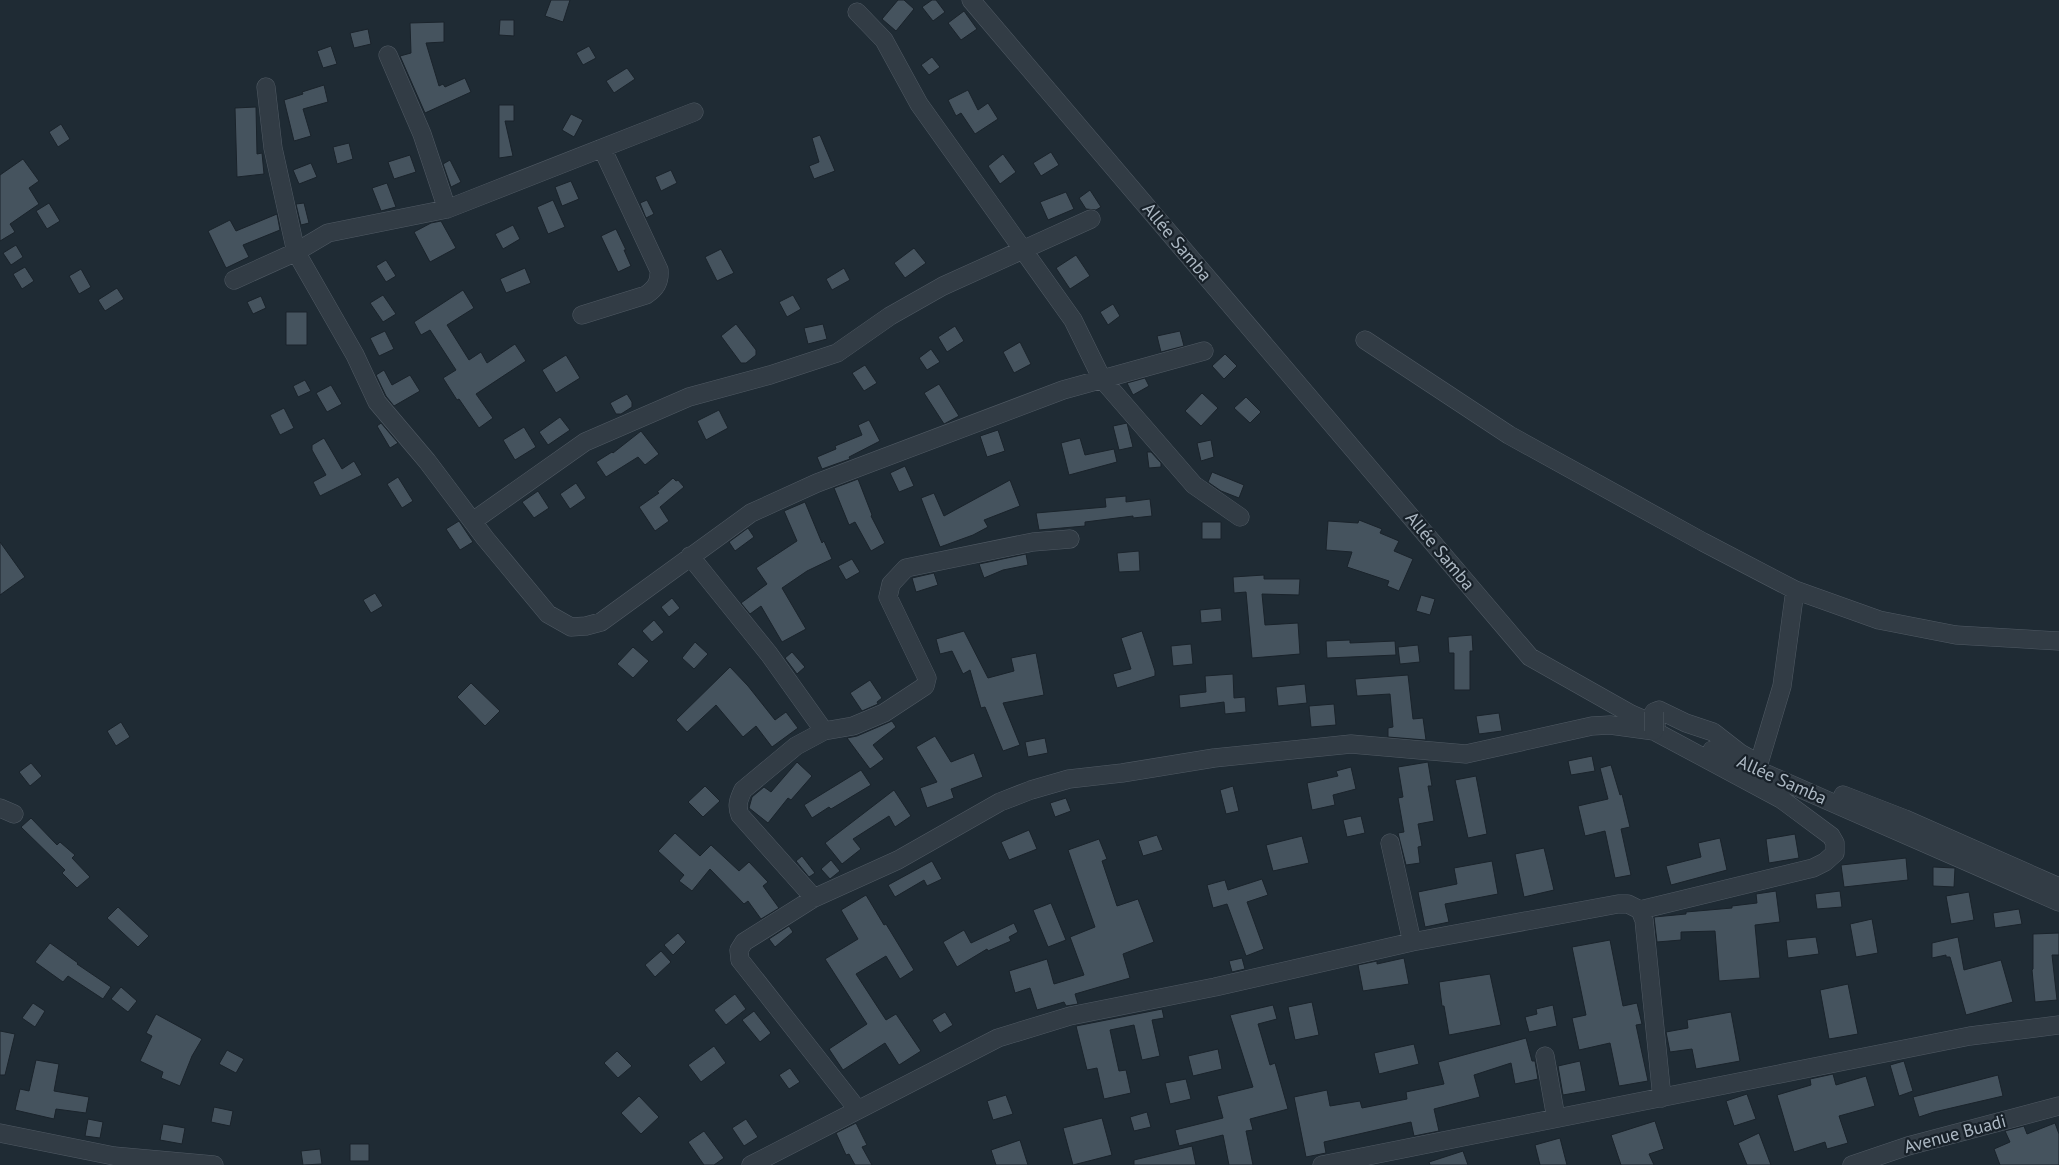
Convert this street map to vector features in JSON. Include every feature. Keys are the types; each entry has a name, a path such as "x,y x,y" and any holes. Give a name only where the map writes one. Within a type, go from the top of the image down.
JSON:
{"street":[{"name":"Allée Samba","path":"971,0 1530,657 1631,714 2059,902"},
{"path":"857,12 884,40 919,104 1073,320 1102,380 1194,485 1240,517"},
{"path":"388,55 422,134 447,208"},
{"path":"266,87 273,148 296,252 355,355 377,402 427,460 473,521 548,614 571,627 601,622 751,513 817,483 1063,390 1204,351"},
{"path":"234,280 296,252 328,233 447,208 694,112"},
{"path":"582,315 646,295 660,281 660,270 602,148"},
{"path":"473,521 584,442 690,397 770,375 837,353 890,316 943,286 1092,219"},
{"path":"1365,340 1509,435 1703,542 1795,590 1879,620 1956,636 2059,641"},
{"path":"814,898 740,815 738,800 743,790 796,746 824,731 853,726 884,713 925,686 927,678 888,597 890,584 906,568 1033,542 1070,539"},
{"path":"690,556 769,654 824,731"},
{"path":"1759,762 1782,686 1795,590"},
{"path":"1654,731 1654,712 1659,710 1686,723 1713,732 1740,753 1759,762 1905,819 2059,887"},
{"path":"751,1165 858,1110 990,1042 1016,1032 1070,1016 1215,987 1412,942 1618,904 1628,904 1640,910 1813,868 1825,862 1835,853 1836,843 1830,836 1781,799 1654,731 1610,726 1592,726 1466,754 1351,744 1214,758 1069,780 1032,790 1000,802 898,860 814,898 744,942 739,950 740,960 858,1110"},
{"path":"1390,843 1412,942"},
{"path":"1640,910 1644,920 1662,1098"},
{"path":"1322,1165 1970,1036 2059,1025"},
{"path":"1545,1056 1556,1118"},
{"name":"Avenue Buadi","path":"1852,1165 1908,1146 2059,1106"},
{"path":"0,1133 114,1156 214,1165"}],"building":[{"path":"551,0 570,0 563,22 545,16"},
{"path":"898,0 904,0 914,9 896,31 882,19"},
{"path":"932,0 936,0 945,12 933,21 922,7"},
{"path":"964,11 977,29 961,40 948,23"},
{"path":"500,20 514,20 514,36 499,35"},
{"path":"444,22 444,42 426,43 439,86 443,84 445,87 465,78 471,92 425,113 400,56 411,53 410,23"},
{"path":"368,29 371,44 354,48 350,33"},
{"path":"331,46 337,64 323,68 317,51"},
{"path":"589,46 596,58 583,65 576,53"},
{"path":"932,57 940,67 929,75 921,65"},
{"path":"627,68 635,79 614,93 606,81"},
{"path":"324,85 328,102 303,109 311,136 294,141 284,100"},
{"path":"968,90 978,110 988,103 998,119 975,134 961,113 956,116 948,100"},
{"path":"499,105 514,105 514,121 505,121 513,156 499,158"},
{"path":"256,107 257,154 262,153 264,174 237,177 235,108"},
{"path":"571,114 583,120 574,137 562,130"},
{"path":"61,124 70,139 58,147 49,132"},
{"path":"820,135 835,171 814,179 809,166 819,162 812,138"},
{"path":"349,143 353,159 337,164 333,147"},
{"path":"1051,152 1059,165 1041,176 1033,163"},
{"path":"1003,154 1016,172 1000,184 988,166"},
{"path":"410,155 416,172 394,179 388,162"},
{"path":"23,159 39,181 29,188 39,204 10,224 15,232 0,241 0,175"},
{"path":"450,160 461,182 451,187 443,164"},
{"path":"311,163 317,177 299,184 293,170"},
{"path":"671,170 677,183 661,191 655,177"},
{"path":"571,181 579,199 562,206 555,187"},
{"path":"387,183 396,207 381,211 372,188"},
{"path":"1090,190 1101,207 1096,210 1086,209 1079,198"},
{"path":"1066,192 1074,209 1048,220 1040,202"},
{"path":"553,200 565,227 548,234 537,207"},
{"path":"647,200 654,214 646,218 640,203"},
{"path":"49,203 60,221 47,229 36,211"},
{"path":"304,203 309,223 301,225 296,204"},
{"path":"277,214 280,230 243,245 249,257 226,268 208,231 230,220 236,231"},
{"path":"441,221 456,248 430,262 414,232 431,223"},
{"path":"513,225 520,239 503,249 495,234"},
{"path":"616,229 631,266 618,272 601,236"},
{"path":"16,245 23,257 11,265 3,253"},
{"path":"914,248 926,263 905,278 894,263"},
{"path":"721,249 734,273 717,281 705,257"},
{"path":"1076,255 1090,276 1070,289 1056,268"},
{"path":"386,260 396,276 386,282 376,266"},
{"path":"25,267 34,281 22,289 13,274"},
{"path":"525,268 531,283 506,293 500,279"},
{"path":"844,268 850,280 832,290 826,279"},
{"path":"81,269 91,287 79,294 69,276"},
{"path":"117,288 124,299 105,311 98,300"},
{"path":"463,290 474,308 447,325 469,360 481,352 487,363 515,344 526,361 476,394 493,418 479,428 443,378 456,370 430,330 421,335 414,322"},
{"path":"383,295 396,314 383,322 370,303"},
{"path":"793,295 801,309 787,317 779,302"},
{"path":"261,296 266,308 253,314 247,302"},
{"path":"1113,304 1120,316 1108,325 1100,312"},
{"path":"286,312 307,312 307,345 286,345"},
{"path":"736,324 756,350 756,355 746,363 741,363 721,336"},
{"path":"823,324 827,339 808,344 804,328"},
{"path":"955,326 964,341 947,352 938,337"},
{"path":"385,331 394,349 379,356 370,338"},
{"path":"1180,331 1184,346 1161,352 1157,336"},
{"path":"1020,342 1031,364 1014,373 1003,352"},
{"path":"931,349 940,362 927,370 919,358"},
{"path":"1225,354 1237,366 1224,379 1212,366"},
{"path":"566,355 580,378 556,393 542,370"},
{"path":"865,365 877,383 864,391 852,373"},
{"path":"384,370 392,385 410,375 420,391 394,406 386,396 376,375"},
{"path":"1145,378 1149,386 1133,395 1127,383"},
{"path":"305,380 311,391 298,397 293,386"},
{"path":"939,384 959,416 944,424 924,393"},
{"path":"331,385 342,404 327,412 316,393"},
{"path":"1202,393 1218,408 1201,426 1185,411"},
{"path":"627,394 632,402 632,407 621,414 616,414 610,403"},
{"path":"1246,397 1261,412 1250,423 1234,408"},
{"path":"284,408 294,428 280,435 270,415"},
{"path":"719,410 728,428 706,440 697,421"},
{"path":"560,417 570,430 548,445 539,432"},
{"path":"869,420 880,441 849,457 850,459 822,469 817,457 836,449 835,446 862,435 858,425"},
{"path":"381,423 398,443 390,448 377,426"},
{"path":"1127,423 1133,447 1119,450 1113,426"},
{"path":"524,427 536,447 515,460 503,440"},
{"path":"998,430 1005,451 987,457 980,436"},
{"path":"641,431 659,454 645,465 638,457 606,477 596,462 613,453"},
{"path":"324,438 342,469 354,461 362,475 320,496 313,482 326,475 312,450 312,445"},
{"path":"1080,438 1085,455 1114,449 1117,462 1069,475 1061,443"},
{"path":"1211,440 1214,457 1201,461 1197,443"},
{"path":"1147,452 1151,452 1161,463 1161,467 1149,468"},
{"path":"905,466 914,486 899,492 890,473"},
{"path":"1212,472 1244,485 1239,498 1221,491 1208,482"},
{"path":"398,477 413,501 402,508 387,484"},
{"path":"673,478 676,481 678,480 684,487 660,507 669,521 655,531 639,507 659,493 657,492"},
{"path":"858,479 871,516 885,543 871,551 855,522 849,525 834,488"},
{"path":"1010,480 1020,506 984,520 988,527 973,535 940,547 921,498 934,493 944,516"},
{"path":"576,483 586,498 570,509 560,494"},
{"path":"538,491 549,508 534,518 522,502"},
{"path":"1126,496 1126,502 1150,499 1152,516 1133,518 1133,516 1085,522 1085,526 1039,530 1036,513 1106,507 1105,498"},
{"path":"805,502 822,543 824,541 832,559 807,571 782,588 806,629 782,642 761,606 750,614 741,603 767,584 756,568 797,541 784,511"},
{"path":"1359,520 1382,529 1380,533 1399,541 1394,551 1413,559 1399,591 1387,586 1389,581 1347,567 1352,552 1326,550 1328,521 1358,523"},
{"path":"459,521 473,542 460,550 446,529"},
{"path":"1202,522 1221,522 1221,539 1202,539"},
{"path":"748,528 754,537 735,551 729,542"},
{"path":"0,542 25,577 0,595"},
{"path":"1139,551 1140,571 1119,572 1117,553"},
{"path":"1026,554 1028,565 1003,570 984,578 979,564"},
{"path":"852,559 860,572 846,580 838,566"},
{"path":"934,573 938,585 916,592 912,578"},
{"path":"1264,575 1264,579 1300,579 1299,595 1262,594 1265,625 1298,623 1300,654 1252,658 1246,592 1234,593 1233,577"},
{"path":"375,593 383,606 371,613 363,600"},
{"path":"1421,595 1435,599 1430,615 1416,611"},
{"path":"672,598 680,608 669,617 661,607"},
{"path":"1221,608 1222,621 1201,623 1200,610"},
{"path":"654,620 664,632 652,642 642,631"},
{"path":"964,631 988,678 1014,671 1011,658 1036,653 1044,695 1003,703 1020,745 1003,751 985,707 981,708 970,670 963,674 952,651 940,654 936,639"},
{"path":"1142,631 1155,676 1117,688 1113,674 1131,669 1121,638"},
{"path":"1472,635 1473,651 1470,651 1470,690 1454,690 1454,653 1449,653 1448,637"},
{"path":"1350,640 1350,643 1395,641 1396,655 1327,658 1326,641"},
{"path":"695,642 708,654 694,669 682,658"},
{"path":"1191,644 1193,664 1173,666 1171,646"},
{"path":"1418,645 1420,662 1400,664 1398,647"},
{"path":"633,647 649,661 633,678 617,664"},
{"path":"792,652 805,667 797,674 785,658"},
{"path":"730,667 775,720 786,712 798,728 772,747 756,726 743,737 716,705 687,732 676,720"},
{"path":"1233,674 1234,698 1245,697 1246,712 1225,714 1224,702 1180,708 1179,695 1206,692 1205,676"},
{"path":"1408,675 1413,719 1423,718 1426,740 1388,737 1388,728 1393,727 1390,694 1357,696 1355,679"},
{"path":"870,680 882,698 877,702 878,704 862,711 850,693"},
{"path":"471,683 500,711 485,726 457,697"},
{"path":"1305,684 1307,703 1278,706 1276,687"},
{"path":"1334,704 1336,725 1311,727 1309,706"},
{"path":"1499,713 1502,731 1479,734 1476,716"},
{"path":"892,721 896,727 873,745 884,759 870,769 847,738 857,736"},
{"path":"121,722 130,737 116,746 107,731"},
{"path":"935,736 951,762 974,753 983,777 951,789 954,798 927,808 920,788 937,782 916,747"},
{"path":"1045,738 1048,753 1028,757 1025,742"},
{"path":"1592,756 1595,771 1571,775 1568,761"},
{"path":"797,762 812,776 791,800 788,798 768,823 749,808 752,797 764,787 771,792"},
{"path":"1428,762 1432,786 1428,786 1434,821 1418,824 1422,846 1418,847 1420,863 1406,865 1398,833 1404,832 1398,798 1403,797 1398,767"},
{"path":"31,763 42,776 30,786 19,772"},
{"path":"1611,765 1620,795 1622,794 1630,827 1621,829 1631,875 1615,878 1605,831 1585,836 1578,806 1608,799 1600,768"},
{"path":"1351,767 1356,789 1333,795 1335,805 1312,810 1307,783 1338,776 1336,771"},
{"path":"861,770 871,785 812,818 804,805"},
{"path":"1476,776 1487,834 1468,838 1455,780"},
{"path":"705,786 720,801 703,817 688,802"},
{"path":"1233,786 1239,811 1226,814 1220,790"},
{"path":"894,790 911,816 895,827 889,816 853,839 861,849 842,864 825,843"},
{"path":"1066,798 1071,811 1055,817 1050,803"},
{"path":"1361,816 1365,833 1347,837 1343,820"},
{"path":"31,818 57,845 60,842 75,855 72,858 90,877 77,888 62,873 65,870 21,827"},
{"path":"1029,830 1037,849 1009,860 1001,842"},
{"path":"675,833 700,856 711,845 739,871 749,862 768,882 763,886 779,908 761,919 748,901 744,904 710,869 692,891 679,881 684,875 658,851"},
{"path":"1795,834 1799,858 1769,863 1766,839"},
{"path":"1157,835 1163,850 1143,856 1138,841"},
{"path":"1302,836 1309,863 1273,871 1266,845"},
{"path":"1720,838 1727,870 1671,885 1666,866 1701,857 1698,843"},
{"path":"1099,839 1107,859 1102,861 1117,906 1138,899 1154,942 1123,954 1130,978 1075,994 1078,1004 1066,1006 1064,1002 1037,1010 1030,988 1015,993 1009,971 1047,959 1054,984 1084,975 1070,937 1095,927 1068,850"},
{"path":"1544,848 1554,890 1524,897 1515,854"},
{"path":"802,856 815,873 809,877 796,861"},
{"path":"1906,858 1908,880 1844,887 1841,865"},
{"path":"831,860 840,871 830,879 821,869"},
{"path":"932,861 942,879 927,886 924,880 895,897 888,885"},
{"path":"1492,861 1498,894 1445,904 1449,922 1425,927 1418,892 1457,884 1454,868"},
{"path":"1933,867 1955,868 1954,887 1933,886"},
{"path":"1262,879 1268,895 1247,902 1264,949 1246,956 1227,904 1213,908 1207,885 1225,880 1228,890"},
{"path":"1776,891 1780,922 1755,925 1760,978 1719,981 1715,931 1681,932 1681,940 1657,942 1654,917 1732,908 1732,906 1757,903 1756,894"},
{"path":"1840,891 1842,907 1817,909 1815,894"},
{"path":"1969,892 1974,920 1951,924 1946,896"},
{"path":"866,895 914,970 900,979 886,956 856,974 886,1020 896,1014 921,1051 899,1065 885,1043 843,1070 829,1049 867,1024 825,959 858,939 841,910"},
{"path":"1051,903 1066,940 1048,947 1033,910"},
{"path":"118,907 149,936 138,947 107,918"},
{"path":"2019,909 2022,924 1995,928 1993,913"},
{"path":"1872,919 1878,953 1856,957 1850,924"},
{"path":"1014,923 1018,932 1009,937 1011,941 988,951 987,949 957,967 943,942 964,930 971,943"},
{"path":"789,926 793,932 775,947 769,939"},
{"path":"678,933 686,942 673,955 664,945"},
{"path":"2059,933 2059,955 2052,955 2057,1000 2035,1002 2032,970 2033,934"},
{"path":"1816,937 1819,954 1788,958 1786,940"},
{"path":"1958,937 1964,970 2001,960 2013,1002 1966,1015 1950,957 1946,957 1946,955 1932,958 1932,943"},
{"path":"1610,940 1623,1006 1637,1003 1642,1024 1636,1025 1648,1081 1619,1086 1610,1043 1579,1050 1572,1018 1586,1015 1572,947"},
{"path":"50,943 111,987 103,999 68,976 63,982 35,962"},
{"path":"661,951 671,962 655,977 645,965"},
{"path":"1242,958 1245,969 1232,972 1229,961"},
{"path":"1404,958 1409,984 1363,991 1358,965 1377,961 1377,964"},
{"path":"1490,974 1501,1025 1449,1035 1444,1006 1442,1006 1439,982"},
{"path":"1848,984 1858,1034 1829,1039 1820,990"},
{"path":"121,987 137,1001 128,1012 111,999"},
{"path":"735,994 746,1009 726,1025 714,1010"},
{"path":"1312,1002 1319,1035 1295,1040 1288,1007"},
{"path":"33,1003 45,1011 35,1027 22,1018"},
{"path":"1273,1005 1277,1019 1258,1024 1270,1065 1275,1063 1288,1109 1250,1119 1253,1130 1246,1131 1253,1165 1229,1165 1223,1135 1179,1146 1175,1130 1223,1118 1217,1096 1253,1087 1230,1015"},
{"path":"1553,1005 1557,1026 1529,1032 1525,1017 1537,1014 1536,1009"},
{"path":"1162,1009 1164,1018 1152,1020 1160,1056 1142,1060 1134,1025 1110,1030 1119,1071 1126,1070 1131,1093 1104,1099 1097,1068 1087,1070 1076,1026"},
{"path":"754,1011 771,1033 760,1042 742,1020"},
{"path":"945,1012 953,1025 940,1033 932,1020"},
{"path":"1731,1012 1740,1061 1696,1069 1692,1049 1670,1052 1666,1032 1688,1028 1687,1020"},
{"path":"156,1014 202,1039 192,1056 180,1086 161,1078 163,1072 140,1061 152,1036 146,1033"},
{"path":"0,1031 15,1034 5,1075 0,1075"},
{"path":"1526,1038 1532,1061 1535,1061 1538,1079 1515,1084 1511,1063 1474,1075 1480,1097 1434,1109 1439,1131 1414,1136 1411,1122 1324,1142 1326,1153 1306,1157 1294,1097 1327,1090 1330,1106 1360,1101 1362,1108 1407,1099 1406,1092 1444,1084 1438,1062"},
{"path":"1414,1044 1419,1064 1379,1074 1374,1053"},
{"path":"714,1046 726,1063 701,1082 688,1065"},
{"path":"1218,1049 1222,1069 1193,1076 1188,1056"},
{"path":"227,1050 244,1059 236,1073 219,1064"},
{"path":"617,1051 632,1066 618,1078 604,1063"},
{"path":"36,1060 59,1064 54,1091 89,1097 86,1113 56,1109 54,1119 15,1110 20,1089 29,1091"},
{"path":"1580,1061 1586,1091 1563,1095 1558,1066"},
{"path":"1904,1061 1913,1091 1899,1096 1890,1065"},
{"path":"790,1068 800,1082 789,1089 779,1075"},
{"path":"1833,1074 1836,1085 1866,1076 1875,1106 1839,1116 1848,1143 1827,1149 1825,1142 1794,1152 1777,1095 1811,1085 1810,1079"},
{"path":"1998,1075 2003,1096 1919,1117 1913,1097"},
{"path":"1186,1079 1191,1099 1170,1104 1165,1083"},
{"path":"1747,1094 1756,1119 1734,1126 1726,1101"},
{"path":"1006,1095 1013,1114 993,1120 987,1101"},
{"path":"639,1096 659,1117 641,1134 621,1113"},
{"path":"214,1107 233,1111 230,1126 211,1122"},
{"path":"1147,1112 1151,1127 1134,1131 1130,1117"},
{"path":"1102,1118 1112,1155 1073,1165 1063,1128"},
{"path":"88,1119 103,1122 100,1138 85,1136"},
{"path":"746,1119 758,1137 744,1146 732,1128"},
{"path":"1655,1121 1664,1149 1649,1154 1654,1165 1621,1165 1611,1135"},
{"path":"856,1123 867,1145 862,1147 872,1165 855,1165 849,1154 846,1155 836,1133"},
{"path":"2055,1123 2059,1134 2059,1165 2000,1165 1994,1149 2010,1142 2005,1131 2024,1126 2027,1134"},
{"path":"163,1124 185,1128 182,1144 160,1140"},
{"path":"704,1131 724,1158 714,1165 704,1165 688,1142"},
{"path":"1759,1133 1771,1165 1747,1165 1738,1143"},
{"path":"1560,1138 1567,1165 1540,1165 1535,1145"},
{"path":"1020,1140 1028,1165 996,1165 991,1150"},
{"path":"350,1144 369,1144 369,1161 350,1161"},
{"path":"1192,1146 1196,1165 1134,1165 1134,1160"},
{"path":"320,1149 322,1164 303,1165 301,1151"},
{"path":"1463,1151 1468,1165 1430,1165 1429,1162"}]}
